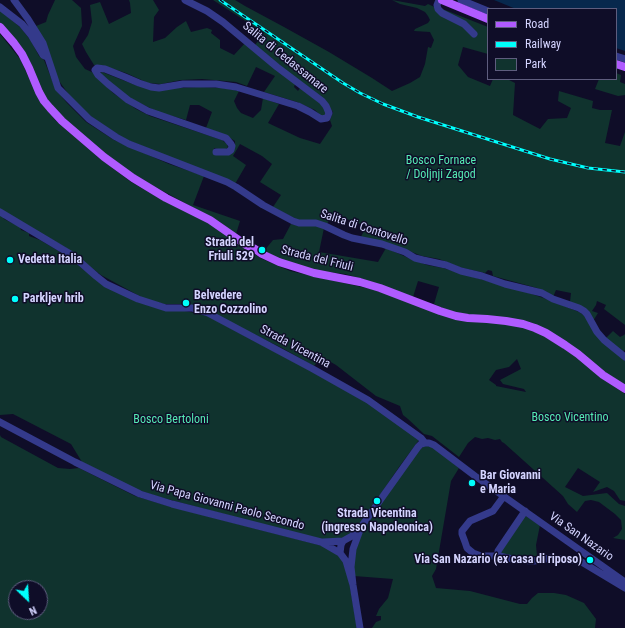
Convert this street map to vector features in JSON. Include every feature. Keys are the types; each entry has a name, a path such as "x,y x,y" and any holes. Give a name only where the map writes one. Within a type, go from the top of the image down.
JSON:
{"main road":[{"path":"440,0 487,19"},
{"name":"Strada del Friuli","path":"0,27 22,54 39,92 62,121 104,157 133,178 166,198 210,220 246,245 279,262 314,273 360,282 380,288 456,316 468,318 487,318 524,324 535,328 565,345 603,375 625,389"}],"street":[{"name":"Salita di Contovello","path":"14,0 43,43 58,88 89,119 116,137 129,144 227,182 263,205 293,221 307,224 316,223 352,238 382,244 404,252 415,258 446,265 505,284 542,293 553,299 580,308 587,314 597,332 625,357"},
{"name":"Salita di Cedassamare","path":"185,0 207,11 223,22 277,67 322,101 330,113 327,118 320,119 298,106 236,87 216,84 183,84 159,88 139,83 105,69 97,68 95,70 98,75 128,100 148,111 226,138 232,144 231,150 228,152 216,152"},
{"path":"440,0 437,5 438,9 464,24 474,34"},
{"path":"461,0 487,11"},
{"path":"0,7 22,24 31,35 43,55 47,56"},
{"name":"Strada Vicentina","path":"0,212 72,255 106,284 138,299 166,308 192,308 208,313 368,400 425,442"},
{"name":"Via Papa Giovanni Paolo Secondo","path":"0,422 75,462 140,494 172,504 321,542 340,553"},
{"path":"353,585 346,561 340,553 343,541 352,536 361,527 418,447 425,442"},
{"name":"Via San Nazario","path":"425,442 434,445 625,582"},
{"name":"Via San Nazario","path":"504,496 493,511 470,521 462,531 467,548 472,553 481,556 499,556 518,560 534,561 551,558 580,561 625,588"},
{"path":"499,556 498,551 525,511"},
{"path":"360,628 351,567 353,549 361,527"},
{"path":"343,541 353,549"},
{"name":"Via Papa Giovanni Paolo Secondo","path":"321,542 343,541"},
{"path":"340,553 353,549"}],"green space":[{"name":"Bosco Fornace / Doljnji Zagod","path":"55,0 72,0 81,8 82,26 73,46 76,57 85,69 94,73 113,93 136,109 150,116 222,140 227,144 228,148 222,150 214,148 214,155 228,154 232,152 235,147 235,141 223,134 206,128 212,112 199,105 190,105 186,120 158,112 130,98 100,73 102,72 138,86 223,88 239,91 234,101 237,108 241,113 253,118 261,110 263,98 279,104 268,123 300,138 320,144 332,126 330,120 333,112 328,105 255,45 264,33 213,0 235,0 329,52 392,91 420,77 425,64 428,47 431,48 434,40 430,32 414,31 415,29 428,23 430,20 425,12 392,0 425,6 428,4 487,27 487,54 463,47 458,65 468,77 490,86 493,80 509,80 515,83 513,115 540,129 548,119 567,118 571,108 558,101 559,91 593,101 592,108 612,110 605,143 620,146 625,132 625,325 604,309 606,305 597,301 592,311 598,313 593,321 570,302 571,293 556,290 553,297 547,292 537,288 493,276 492,271 488,270 485,273 459,267 439,259 422,256 396,246 361,237 366,226 333,214 327,224 298,220 273,207 281,195 260,182 272,164 262,156 240,144 233,156 246,165 235,184 125,139 97,121 82,109 69,95 57,78 36,26 46,22"},
{"path":"129,0 153,0 159,10 154,17 153,42 165,38 186,21 191,32 207,28 212,30 211,33 220,40 220,48 234,55 245,43 295,84 294,87 298,91 300,88 318,101 327,113 324,116 321,116 315,110 297,102 264,92 275,76 256,67 247,86 236,82 202,79 181,80 161,84 148,83 126,73 101,65 94,65 82,44 88,35 92,22 90,5 100,2 109,24 131,13"},
{"path":"0,10 21,28 31,41 39,56 44,60 56,90 86,122 114,140 169,164 204,176 193,205 240,221 236,234 220,222 150,184 126,169 51,107 14,39 0,23"},
{"name":"Bosco Vicentino","path":"0,34 20,59 37,95 55,120 99,158 131,182 159,198 206,220 260,258 290,271 384,292 404,301 521,326 539,333 580,359 604,380 625,394 625,501 620,500 614,491 607,487 593,492 600,482 578,468 565,487 583,496 607,493 619,504 625,506 625,540 613,538 618,535 622,529 621,520 615,514 599,502 591,500 585,501 577,512 568,504 563,496 500,439 482,439 475,437 468,443 459,457 432,436 424,434 403,415 400,406 376,396 336,365 322,357 314,366 282,348 233,324 188,305 187,301 185,301 184,304 164,304 145,299 101,275 65,247 0,211","holes":["517,359 521,369 500,380 503,384 524,389 526,392 496,386 489,380 496,370 509,367"]},
{"path":"617,73 621,75 620,82 625,84 625,95 618,96 595,89 599,80 617,80"},
{"name":"Bosco Bertoloni","path":"0,215 4,219 20,227 21,230 29,233 29,236 40,240 67,256 108,287 180,310 209,316 380,410 419,440 359,526 346,538 325,541 156,496 133,488 82,462 71,444 13,414 0,415"},
{"path":"291,224 324,228 319,252 378,262 386,248 427,265 443,268 529,293 579,312 585,316 603,341 625,361 625,385 543,328 530,322 469,316 452,312 434,304 439,287 418,281 413,297 373,282 345,274 319,271 281,260 264,251 273,240 283,239"},
{"path":"613,331 620,337 625,334 625,350 622,352 605,339"},
{"path":"0,435 1,437 58,468 79,468 135,496 323,546 335,552 344,562 348,575 357,628 0,628"},
{"path":"427,446 433,447 459,468 451,481 436,569 432,576 436,588 470,591 520,604 527,604 538,593 566,595 584,603 596,619 595,628 372,628 376,622 381,620 381,616 376,616 379,609 388,598 393,579 354,576 356,549 363,529 418,451"},
{"path":"524,515 540,525 536,545 537,556 514,556 501,554 501,550"}],"water":[{"path":"494,0 625,0 625,51 617,48 617,8 514,8"}],"railway":[{"path":"220,0 343,83 383,104 418,117 550,159 588,168 625,172"}],"place":[{"name":"Strada del Friuli 529","path":"262,250"},
{"name":"Vedetta Italia","path":"10,260"},
{"name":"Parkljev hrib","path":"15,299"},
{"name":"Belvedere Enzo Cozzolino","path":"186,303"},
{"name":"Bar Giovanni e Maria","path":"472,483"},
{"name":"Strada Vicentina (ingresso Napoleonica)","path":"377,501"},
{"name":"Via San Nazario (ex casa di riposo)","path":"590,560"}]}
